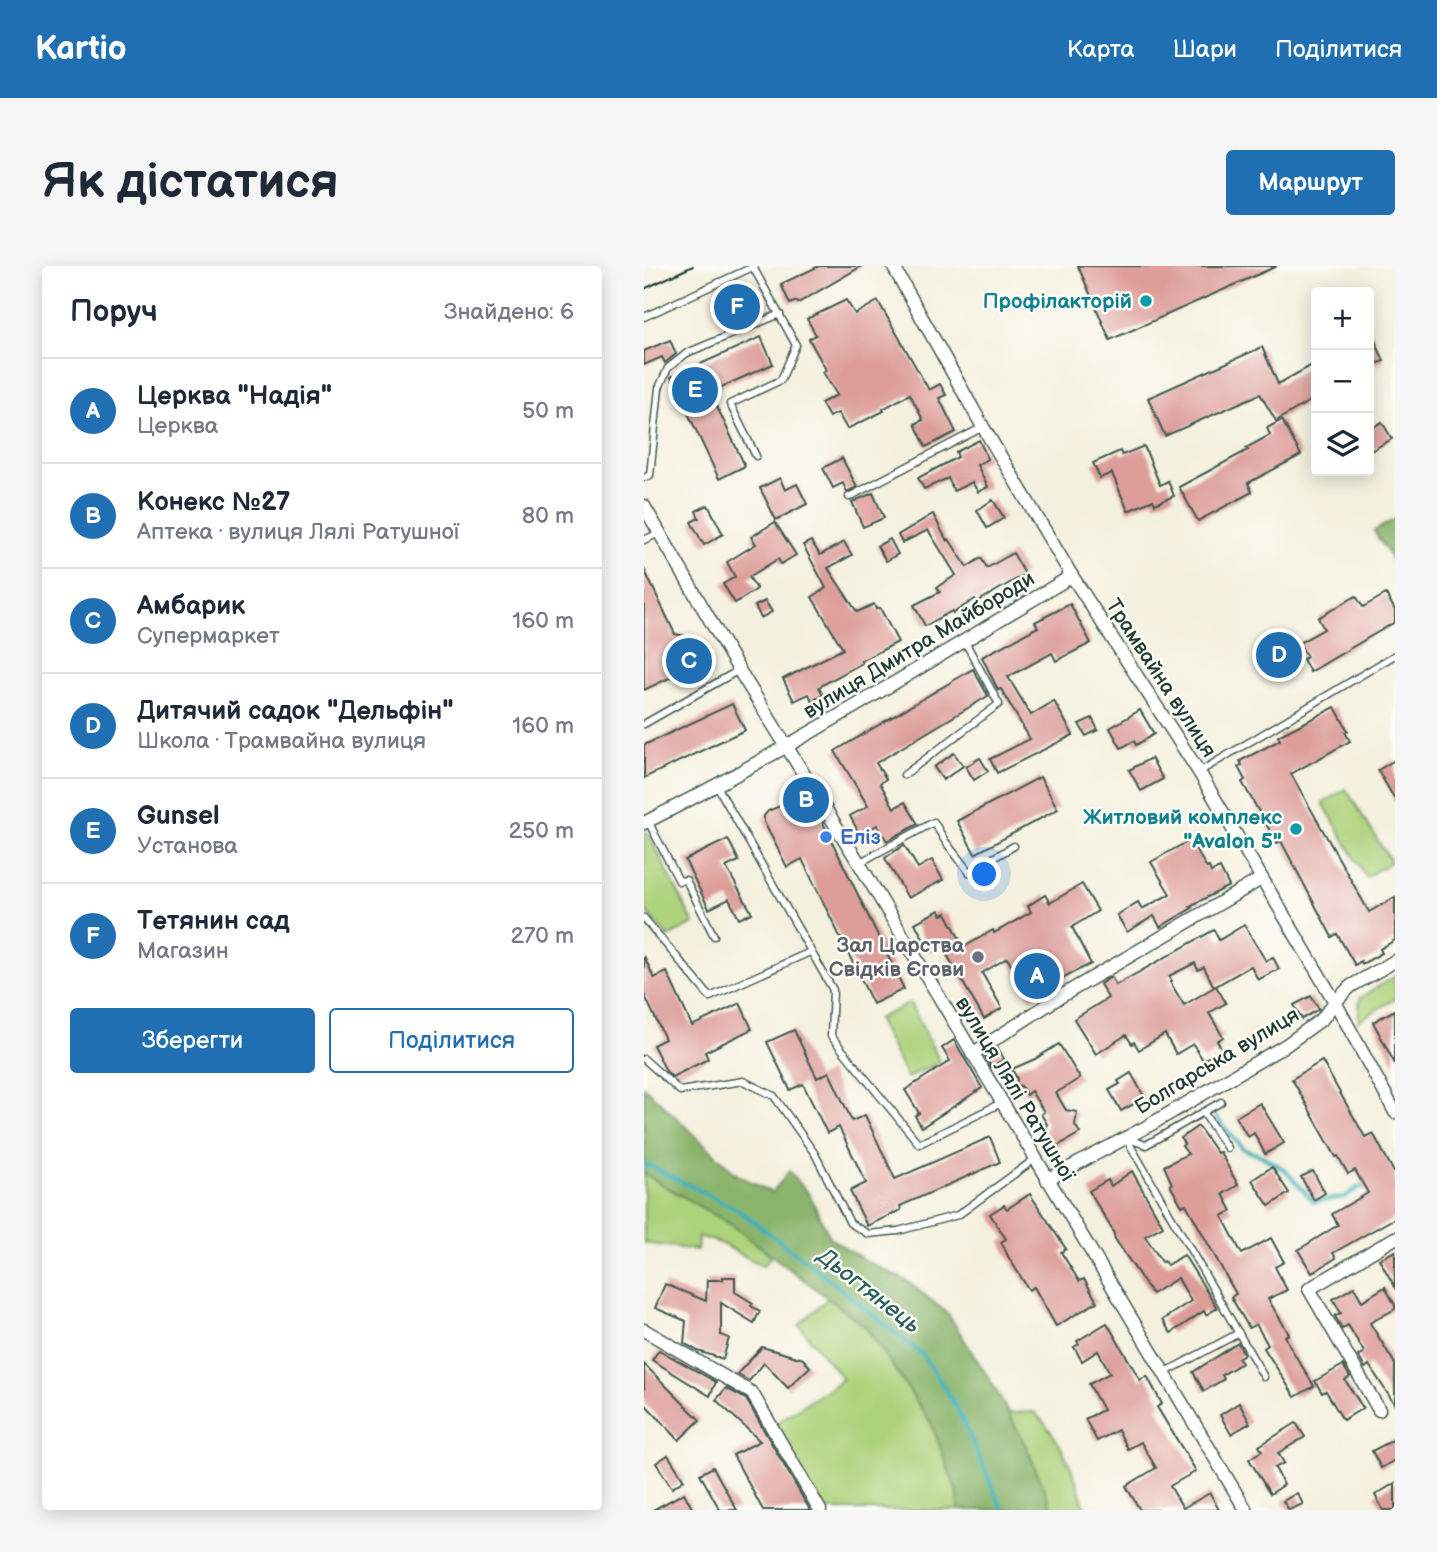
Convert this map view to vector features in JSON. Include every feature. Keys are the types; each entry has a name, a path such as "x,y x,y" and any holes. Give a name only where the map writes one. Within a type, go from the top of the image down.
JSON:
{"street":[{"name":"Трамвайна вулиця","path":"893,266 983,427 1072,576 1199,772 1335,1002 1395,1112"},
{"name":"вулиця Лялі Ратушної","path":"644,506 739,670 859,863 1246,1510"},
{"name":"вулиця Дмитра Майбороди","path":"646,822 786,747 1072,576"},
{"path":"972,1054 1058,998 1261,879"},
{"name":"Болгарська вулиця","path":"1047,1180 1126,1138 1286,1045 1322,1019 1351,986 1395,961"},
{"path":"1379,1410 1309,1289 1395,1238"},
{"path":"644,1330 752,1393 820,1510"}],"lane":[{"path":"644,317 754,266 796,345 781,380 730,404 756,456"},
{"path":"644,478 650,475 659,388 668,368 687,353 780,314"},
{"path":"849,497 983,427"},
{"path":"644,540 659,533"},
{"path":"904,775 999,704 964,640"},
{"path":"1199,772 1395,655"},
{"path":"644,724 739,670"},
{"path":"717,786 833,990 831,1037 919,1144 1001,1103"},
{"path":"646,822 679,881 686,880 714,936"},
{"path":"859,863 934,822 969,872 1014,846"},
{"path":"644,918 710,997 810,952"},
{"path":"644,1059 680,1091 743,1081 774,1096 815,1154 850,1223 868,1234 909,1229 958,1215 1035,1159"},
{"path":"1126,1138 1146,1145 1221,1102"},
{"path":"1203,1112 1227,1148"},
{"path":"1126,1138 1264,1377"},
{"path":"1164,1373 1238,1333"}],"green space":[{"path":"1395,519 1395,565 1374,531"},
{"path":"1346,789 1391,862 1366,877 1323,803"},
{"path":"647,831 694,924 668,937 644,909 644,833"},
{"path":"1395,976 1395,999 1358,1021 1360,998"},
{"path":"910,1003 940,1062 907,1078 877,1019"},
{"path":"644,1087 736,1174 772,1193 789,1171 809,1194 830,1238 866,1261 907,1281 948,1314 993,1385 1026,1446 1053,1510 959,1510 958,1495 931,1423 866,1327 730,1224 644,1174"},
{"path":"644,1174 730,1224 772,1255 763,1266 720,1243 698,1236 697,1250 644,1243"},
{"path":"828,1298 866,1327 931,1423 1034,1412 1052,1433 1066,1457 1085,1510 813,1510 768,1428 843,1379 799,1325"}],"building":[{"path":"819,266 862,266 798,303 797,301 790,304 781,284"},
{"name":"Профілакторій","path":"1078,266 1277,266 1110,340"},
{"path":"741,289 755,311 735,324 720,302"},
{"path":"846,300 855,314 878,301 929,390 940,384 946,395 939,398 956,432 926,447 915,424 923,420 910,394 883,409 884,411 847,429 838,413 829,417 821,403 837,395 823,372 826,370 809,339 816,335 807,319"},
{"path":"761,337 773,364 710,392 745,466 719,479 671,377"},
{"path":"1374,338 1384,361 1374,365"},
{"path":"670,340 676,354 665,363 662,357 644,365 644,351"},
{"path":"1262,347 1278,384 1311,366 1311,400 1276,421 1260,394 1165,436 1148,398"},
{"path":"1282,420 1301,455 1248,483 1252,492 1198,521 1179,487 1248,450 1246,448 1270,435 1267,428"},
{"path":"1382,422 1392,439 1374,449 1374,427"},
{"path":"979,440 988,459 977,465 988,487 978,492 972,482 954,491 948,478 924,489 918,478 958,457 956,452"},
{"path":"1144,446 1160,485 1168,481 1174,496 1155,504 1153,500 1128,511 1112,473 1100,478 1093,463 1120,451 1122,455"},
{"path":"842,458 857,487 847,492 843,483 833,488 823,468"},
{"path":"780,478 785,490 797,484 807,504 776,520 760,488"},
{"path":"873,493 884,518 863,527 852,502"},
{"path":"993,500 1004,518 987,528 977,510"},
{"path":"708,505 723,534 704,545 691,522 699,518 696,511"},
{"path":"933,514 947,541 949,539 967,567 981,558 987,568 1013,553 1025,574 977,602 975,599 925,626 914,605 940,592 937,587 956,575 928,530 902,543 898,535"},
{"path":"775,522 796,555 781,564 778,559 749,577 757,589 735,603 723,584 735,577 727,562 756,544 751,537"},
{"path":"890,539 898,554 886,561 877,546"},
{"path":"811,541 820,555 844,542 852,555 828,568 857,612 874,604 876,609 880,608 898,642 819,687 823,695 812,701 809,694 794,701 783,679 843,649 812,597 826,588 803,545"},
{"path":"644,569 675,634 685,636 699,664 644,690"},
{"path":"1386,594 1395,610 1395,622 1310,672 1303,659 1307,657 1299,643 1324,629 1318,618 1356,596 1363,607"},
{"path":"765,601 772,612 761,618 755,606"},
{"path":"1070,604 1091,643 1056,661 1052,653 1008,677 1031,715 1054,701 1073,735 997,773 990,759 1030,739 1001,689 998,690 982,657 1038,627 1035,622"},
{"path":"973,669 988,696 876,763 886,779 880,783 894,808 905,802 918,824 887,841 877,825 860,835 850,816 868,806 835,751"},
{"path":"732,704 745,730 644,778 644,745"},
{"name":"Житловий комплекс \"Avalon 5\"","path":"1335,707 1348,731 1345,732 1350,741 1291,774 1369,912 1395,897 1395,940 1380,949 1382,953 1355,965 1337,934 1332,937 1281,841 1277,843 1242,782 1245,780 1238,767 1242,765 1240,761 1280,740 1278,736"},
{"path":"1140,710 1154,734 1136,745 1134,741 1121,748 1110,728"},
{"path":"1092,718 1098,730 1086,736 1079,724"},
{"path":"954,753 963,766 943,780 934,767"},
{"path":"980,758 988,771 974,780 966,767"},
{"path":"1151,758 1163,779 1141,791 1129,770"},
{"path":"1395,760 1395,800 1378,770"},
{"path":"1040,777 1058,809 975,854 957,821"},
{"path":"806,795 821,819 904,989 873,1004 802,859 787,867 764,822 768,811"},
{"path":"728,839 739,861 726,867 752,913 739,919 729,899 709,909 685,860"},
{"path":"1190,840 1207,868 1209,867 1211,872 1220,868 1229,886 1190,906 1192,908 1160,927 1154,916 1127,932 1117,915 1138,902 1142,909 1170,894 1151,862"},
{"path":"904,845 918,868 932,860 943,880 908,898 885,858"},
{"path":"1082,884 1098,911 1072,927 1091,964 1031,998 1007,958 982,973 1002,1008 984,1019 942,946 930,952 915,923 939,910 942,915 946,913 964,947 1031,912 1028,906 1045,895 1050,903"},
{"path":"1244,925 1266,961 1273,957 1279,969 1258,980 1251,966 1214,987 1204,967 1198,970 1195,963 1169,976 1184,1005 1216,986 1226,1003 1209,1013 1223,1037 1217,1041 1222,1049 1203,1060 1193,1044 1176,1054 1165,1034 1139,1050 1126,1035 1096,1054 1074,1019 1108,998 1100,984 1111,977 1116,985 1214,930 1219,940"},
{"path":"644,956 654,978 667,972 692,1026 740,1003 752,1029 705,1052 708,1059 672,1077 653,1045 665,1039 644,994"},
{"path":"1311,996 1319,1009 1302,1019 1294,1005"},
{"path":"1395,1010 1395,1064 1373,1022"},
{"path":"794,1030 817,1078 829,1072 852,1121 865,1115 895,1179 990,1137 1000,1162 900,1206 901,1210 867,1226 850,1191 866,1183 839,1127 827,1133 803,1084 790,1090 767,1042"},
{"path":"954,1040 982,1088 922,1127 915,1116 919,1113 905,1090 950,1061 942,1048"},
{"path":"1059,1044 1080,1078 1056,1093 1066,1110 1077,1112 1075,1125 1080,1133 1054,1148 1044,1129 1047,1124 1041,1114 1044,1112 1031,1091 1026,1095 1021,1086 1016,1085 1017,1079 1012,1069"},
{"path":"998,1048 1004,1059 991,1067 985,1056"},
{"path":"1322,1061 1365,1137 1373,1133 1395,1174 1395,1218 1333,1253 1336,1258 1312,1273 1298,1250 1338,1225 1332,1214 1368,1193 1355,1170 1348,1174 1338,1156 1336,1157 1292,1079"},
{"path":"1131,1073 1145,1098 1121,1111 1109,1090"},
{"path":"1260,1103 1284,1143 1265,1154 1254,1133 1248,1137 1236,1117"},
{"path":"1198,1126 1217,1153 1220,1152 1238,1185 1223,1194 1232,1211 1222,1216 1242,1254 1271,1238 1284,1262 1275,1267 1287,1290 1268,1299 1289,1334 1285,1336 1292,1350 1314,1386 1295,1397 1264,1348 1268,1345 1256,1324 1249,1328 1231,1297 1236,1294 1186,1204 1182,1206 1170,1185 1172,1184 1164,1166 1188,1154 1182,1146 1184,1144 1181,1138"},
{"path":"1272,1167 1289,1193 1269,1206 1252,1180"},
{"path":"1132,1171 1163,1226 1145,1236 1162,1262 1167,1265 1184,1255 1217,1308 1206,1315 1204,1311 1171,1333 1162,1320 1191,1301 1178,1278 1152,1294 1115,1239 1089,1191 1108,1180 1111,1186"},
{"path":"1313,1171 1325,1193 1314,1200 1301,1177"},
{"path":"1030,1194 1066,1249 1061,1252 1079,1281 1084,1279 1097,1302 1056,1326 1034,1287 1029,1290 1009,1258 1001,1242 1006,1239 990,1214 1004,1205 1007,1209"},
{"path":"1395,1251 1395,1287 1379,1259"},
{"path":"723,1277 735,1277 735,1292 753,1303 751,1306 760,1311 754,1323 721,1303 721,1335 729,1338 723,1359 684,1343 686,1321 655,1308 665,1284 706,1301 707,1280 723,1280"},
{"path":"1354,1287 1362,1301 1385,1287 1395,1305 1395,1309 1370,1323 1395,1364 1395,1405 1369,1365 1365,1368 1358,1356 1364,1352 1348,1325 1342,1329 1335,1316 1341,1313 1333,1299"},
{"path":"1107,1323 1140,1380 1147,1376 1162,1404 1157,1407 1196,1471 1170,1486 1183,1508 1210,1493 1219,1510 1140,1510 1126,1486 1156,1468 1141,1442 1128,1449 1118,1430 1097,1441 1085,1419 1103,1410 1089,1384 1110,1373 1098,1351 1082,1361 1074,1347 1079,1344 1077,1341"},
{"path":"1238,1343 1244,1354 1238,1358 1242,1363 1222,1375 1224,1379 1204,1391 1193,1372"},
{"path":"762,1347 803,1359 810,1367 788,1388 764,1363 749,1381 737,1374"},
{"path":"659,1350 716,1382 710,1396 652,1360"},
{"path":"644,1364 700,1420 679,1440 644,1403"},
{"path":"1343,1365 1350,1377 1345,1380 1363,1408 1343,1420 1326,1391 1322,1393 1315,1381"},
{"path":"726,1388 746,1399 810,1510 763,1510 733,1455 760,1441 716,1400"},
{"path":"1239,1403 1250,1423 1231,1434 1220,1415"},
{"path":"1296,1423 1305,1437 1278,1453 1284,1463 1275,1468 1284,1485 1270,1494 1249,1459 1262,1451 1259,1446"},
{"path":"1395,1439 1395,1460 1381,1468 1372,1451"},
{"path":"668,1455 684,1480 672,1488 656,1463"},
{"path":"713,1467 737,1510 720,1510 700,1474"},
{"path":"1395,1483 1395,1510 1383,1510 1375,1495"},
{"path":"684,1493 693,1510 653,1510"},
{"path":"1297,1493 1303,1504 1289,1510 1283,1501"}],"waterway":[{"path":"1216,1117 1243,1149 1262,1156 1285,1170 1314,1202 1345,1197 1359,1187 1370,1187"},
{"name":"Дьогтянець","path":"644,1166 648,1165 737,1209 924,1356 958,1410 1003,1510"}],"tram line":[{"path":"644,289 693,266"}],"place":[{"name":"Профілакторій","path":"1146,301"},
{"name":"Тетянин сад","path":"737,307"},
{"name":"Gunsel","path":"695,390"},
{"name":"Дитячий садок \"Дельфін\"","path":"1279,655"},
{"name":"Амбарик","path":"689,661"},
{"name":"Конекс №27","path":"806,800"},
{"name":"Житловий комплекс \"Avalon 5\"","path":"1296,829"},
{"name":"Еліз","path":"826,837"},
{"name":"Зал Царства Свідків Єгови","path":"978,957"},
{"name":"Церква \"Надія\"","path":"1037,976"}]}
